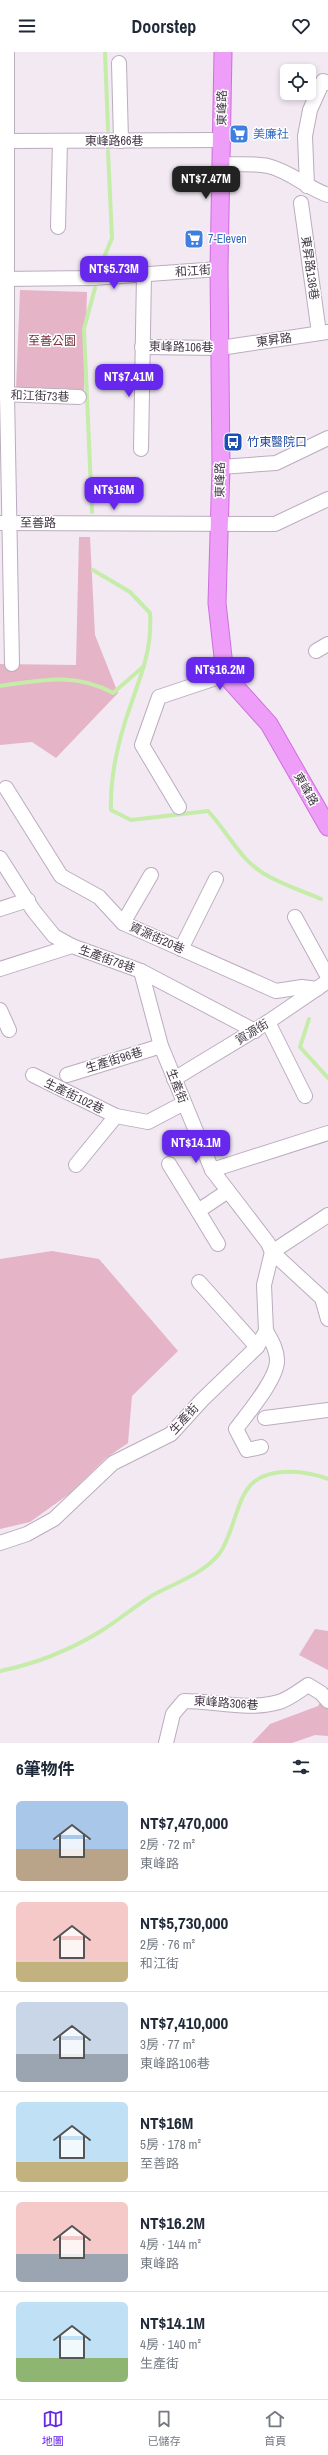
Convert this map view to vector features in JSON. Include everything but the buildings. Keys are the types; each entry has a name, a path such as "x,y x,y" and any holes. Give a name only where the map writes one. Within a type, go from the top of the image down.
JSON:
{"main road":[{"name":"東峰路","path":"223,52 219,269 221,467 217,602 225,675 269,724 328,827"}],"street":[{"path":"7,52 8,141 4,222 4,523 12,664"},
{"path":"119,63 121,141"},
{"path":"307,186 305,136 310,110 323,81 328,83"},
{"path":"58,227 60,140"},
{"name":"東峰路66巷","path":"8,141 221,140"},
{"path":"221,164 268,166 328,195"},
{"name":"東昇路136巷","path":"301,203 323,332"},
{"name":"和江街","path":"4,280 219,269"},
{"name":"東峰路106巷","path":"141,449 144,274"},
{"name":"東昇路","path":"220,348 323,332"},
{"name":"東峰路106巷","path":"142,346 220,348"},
{"name":"和江街73巷","path":"3,394 79,397"},
{"path":"221,467 276,463 328,438"},
{"name":"至善路","path":"4,523 275,524 328,499"},
{"path":"179,807 142,745 159,697 225,675"},
{"name":"資源街20巷","path":"6,788 61,876 99,897 123,923 276,991 322,985"},
{"name":"生產街78巷","path":"0,858 54,936 72,946 141,971 255,1031"},
{"path":"123,923 151,875"},
{"path":"181,949 216,879"},
{"path":"0,908 28,900"},
{"path":"295,917 328,977"},
{"name":"生產街78巷","path":"0,968 72,946"},
{"name":"生產街","path":"141,971 161,1046 212,1170 268,1243 272,1252 325,1298 328,1319"},
{"name":"資源街","path":"174,1079 255,1031 322,985"},
{"path":"0,1010 9,1030"},
{"path":"268,1022 305,1096"},
{"name":"生產街96巷","path":"67,1075 161,1046"},
{"name":"生產街102巷","path":"33,1075 116,1116 148,1122 184,1103"},
{"name":"生產街102巷","path":"76,1165 116,1116"},
{"path":"212,1170 328,1133"},
{"path":"169,1164 218,1244"},
{"path":"198,1211 228,1191"},
{"path":"261,1447 246,1450 236,1429 274,1374 278,1361 274,1345 266,1331 264,1285 272,1252 328,1215"},
{"path":"200,1282 257,1347"},
{"name":"生產街","path":"0,1543 15,1539 54,1519 113,1463 171,1434 202,1400 257,1347 266,1331"},
{"path":"265,1418 328,1410"},
{"name":"東峰路306巷","path":"166,1743 174,1714 184,1700 210,1701 259,1707 280,1702 308,1686 322,1693 328,1701"}],"green space":[{"name":"至善公園","path":"20,290 87,292 84,391 16,389"},
{"path":"79,537 90,537 95,635 118,693 56,758 32,742 0,745 0,664 76,665"},
{"path":"52,1251 99,1259 178,1351 132,1396 128,1443 106,1458 69,1494 30,1522 0,1529 0,1259"},
{"path":"315,1629 328,1631 328,1670 299,1655"},
{"path":"328,1689 328,1736 315,1735 292,1743 252,1743 270,1724 318,1706"}],"waterway":[{"path":"105,52 108,130"},
{"path":"100,267 112,238 108,151"},
{"path":"92,512 84,329 95,288"},
{"path":"93,570 130,592 150,613 147,655 116,754 111,810 131,820 208,811 246,859 262,873 281,883 321,899"},
{"path":"0,686 58,679 86,682 99,686 113,693 144,666"},
{"path":"309,1019 300,1047 328,1078"},
{"path":"0,1671 52,1656 77,1644 108,1627 153,1595 197,1573 219,1554 228,1537 243,1496 255,1481 271,1474 281,1472 301,1472 328,1479"}],"place":[{"name":"美廉社","path":"239,134"},
{"name":"7-Eleven","path":"194,239"},
{"name":"竹東醫院口","path":"233,442"}]}
